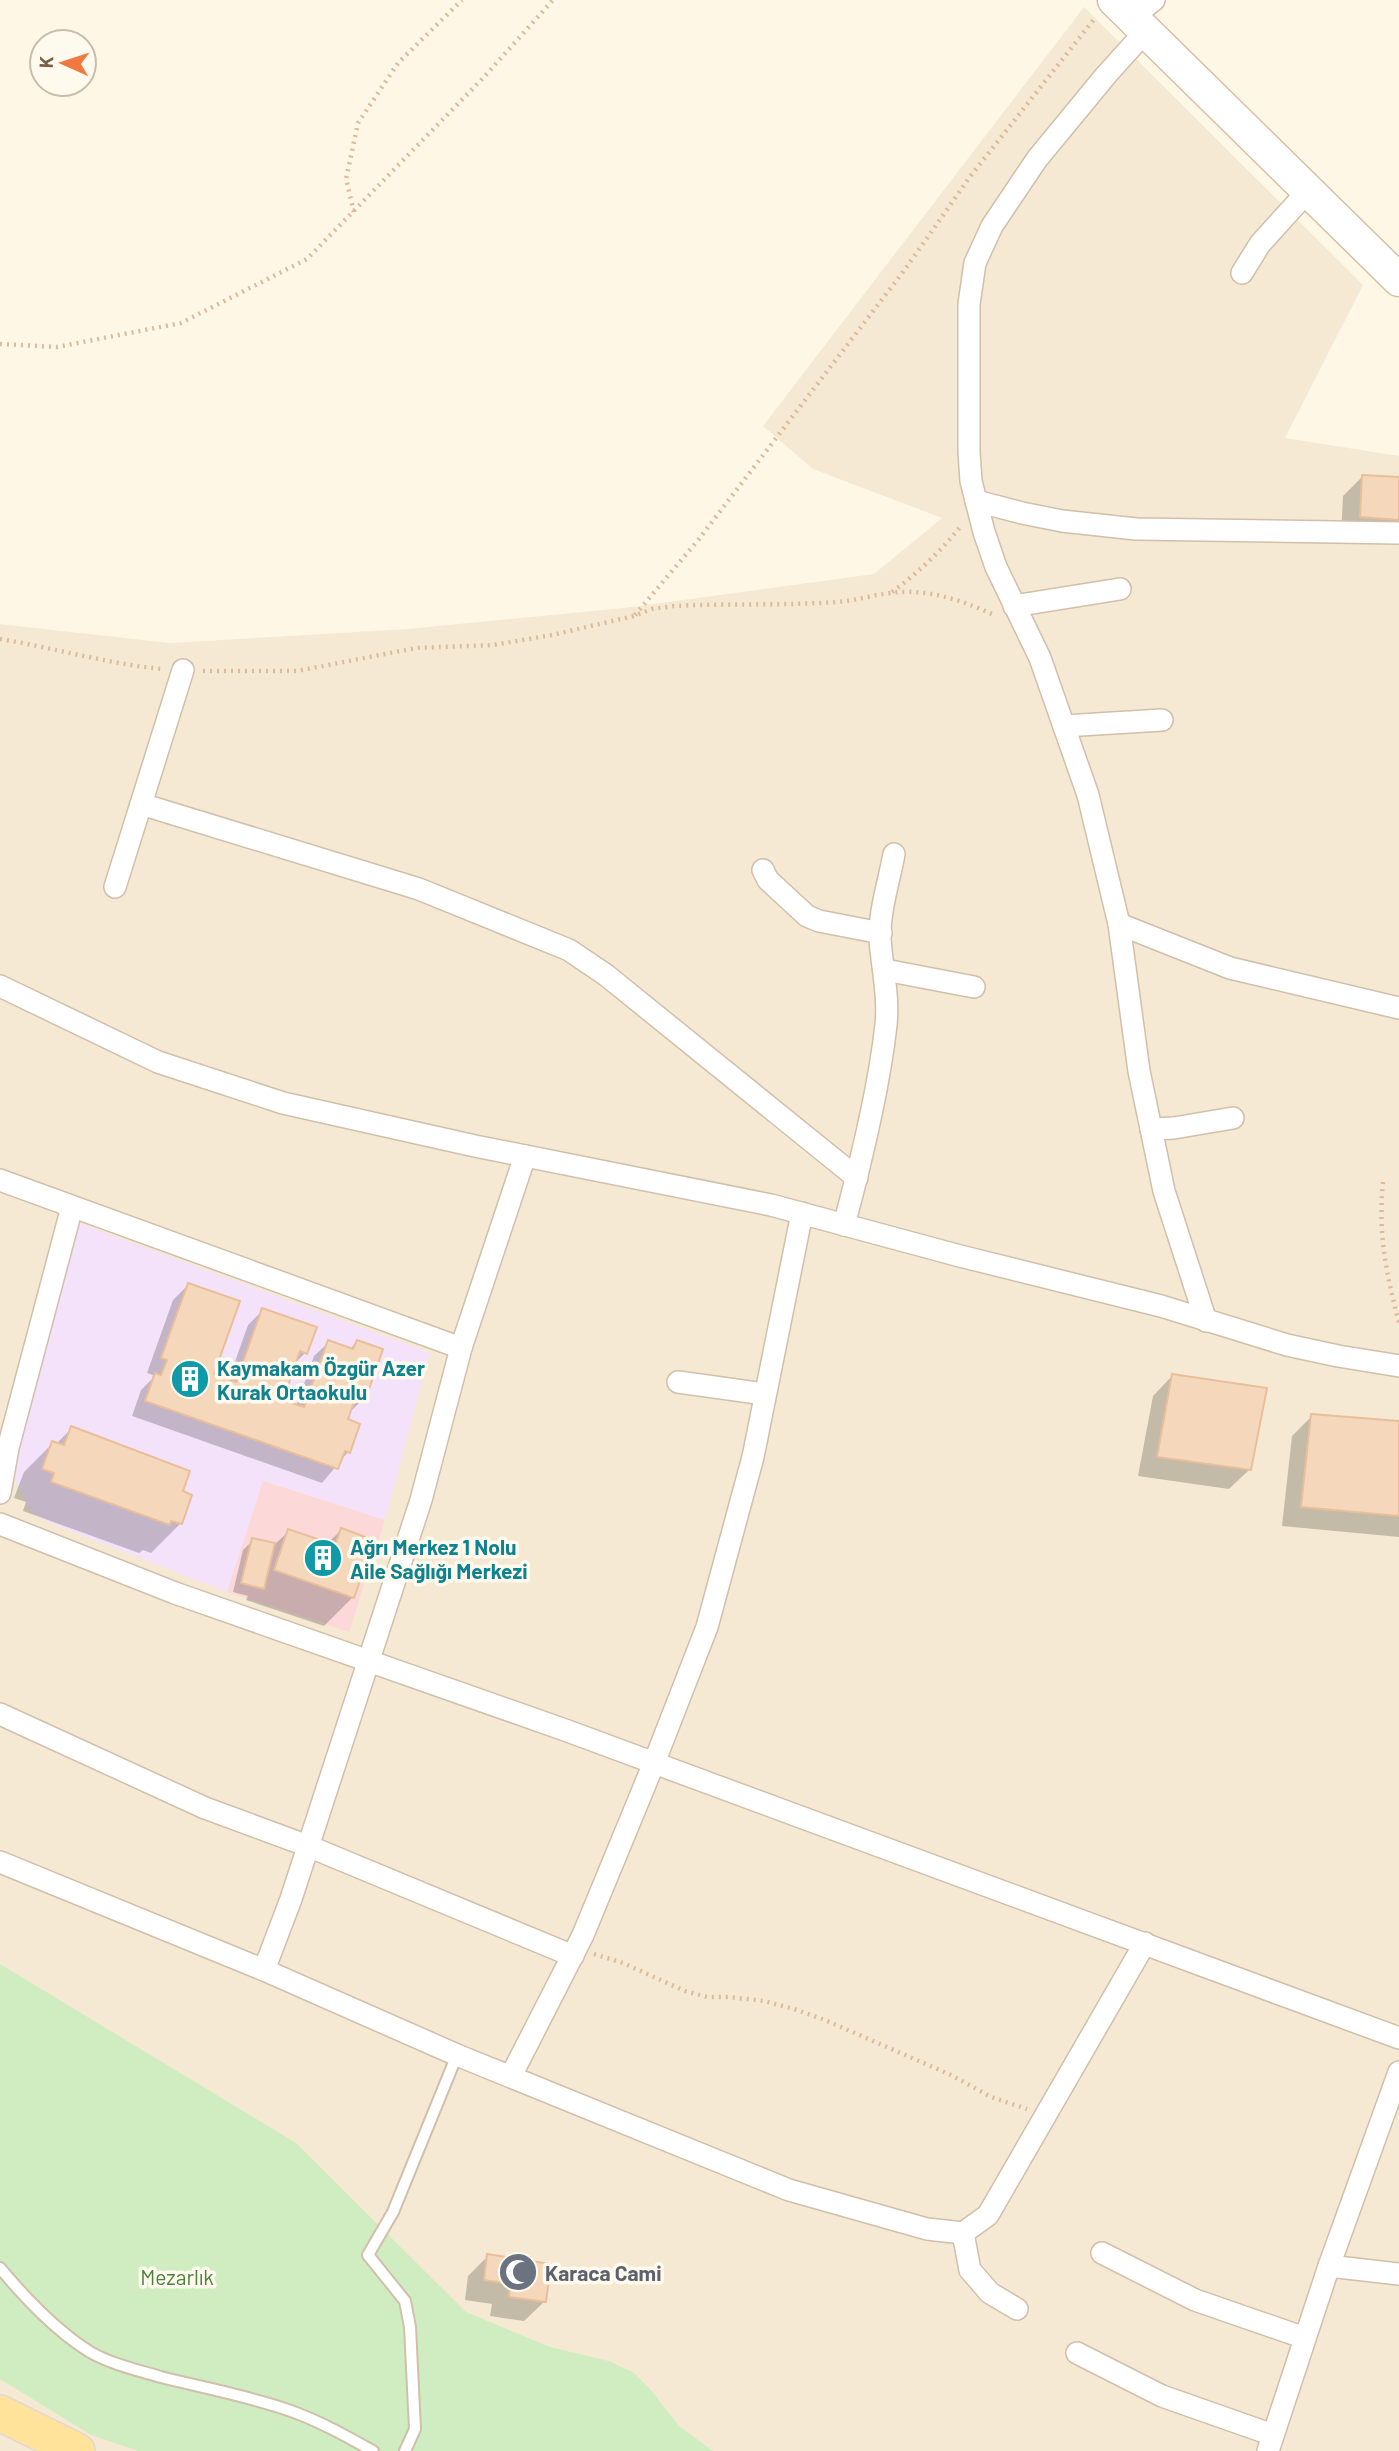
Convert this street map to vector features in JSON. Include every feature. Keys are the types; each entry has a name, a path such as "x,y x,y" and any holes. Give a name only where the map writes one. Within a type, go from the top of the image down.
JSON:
{"main road":[{"path":"0,2413 77,2451"}],"street":[{"path":"1206,1321 1164,1191 1139,1071 1119,924 1088,794 1029,633 996,567 971,481 969,304 975,263 992,226 1037,159 1107,74 1129,12 1399,280"},
{"path":"1242,273 1260,244 1308,191"},
{"path":"976,501 1062,521 1136,529 1399,533"},
{"path":"1014,606 1120,589"},
{"path":"115,887 183,670"},
{"path":"1064,726 1162,720"},
{"path":"141,804 419,888 569,950 606,975 857,1178"},
{"path":"844,1225 857,1178 886,1025 888,995 881,933 894,854"},
{"path":"763,870 768,880 807,916 819,921 881,933"},
{"path":"1119,924 1230,968 1399,1006"},
{"path":"885,970 974,987"},
{"path":"0,986 158,1062 270,1099 525,1156 771,1205 1161,1306 1287,1345 1399,1366"},
{"path":"1151,1129 1233,1118"},
{"path":"264,1970 291,1899 370,1662 421,1500 461,1348 525,1156"},
{"path":"0,1180 461,1348"},
{"path":"0,1493 8,1448 72,1207"},
{"path":"511,2076 575,1952 707,1627 753,1457 802,1213"},
{"path":"678,1382 765,1395"},
{"path":"0,1524 175,1593 654,1763 1399,2038"},
{"path":"0,1714 205,1808 575,1952"},
{"path":"0,1862 264,1970 457,2055 789,2190 927,2229 963,2233 988,2215 1145,1943"},
{"path":"1077,2353 1162,2396 1270,2443 1329,2266 1399,2072"},
{"path":"963,2233 970,2270 990,2293 1017,2309"},
{"path":"1102,2253 1195,2300 1305,2338"},
{"path":"1329,2266 1399,2274"}],"lane":[{"path":"405,2451 415,2428 410,2327 405,2301 368,2255 393,2213 457,2055"},
{"path":"0,2267 39,2310 66,2335 91,2352 139,2371 291,2411 335,2430 373,2451"}],"path":[{"path":"355,213 346,179 358,123 398,62 462,0"},
{"path":"0,344 57,348 181,323 307,259 355,213 553,0"},
{"path":"634,616 699,540 906,268 969,178 1129,12"},
{"path":"891,592 911,578 944,547 976,501"},
{"path":"0,639 85,655 123,666 183,670 297,671 416,648 493,645 552,635 634,616 652,609 674,606 836,602 891,592 926,593 968,603 1029,633"},
{"path":"1383,1182 1381,1243 1399,1323"},
{"path":"575,1952 623,1963 685,1991 708,1997 764,2001 794,2009 951,2074 991,2097 1045,2115"}],"shaded area":[{"path":"1084,7 1363,285 1285,438 1399,456 1399,2451 0,2451 0,624 170,643 407,629 624,608 874,574 942,518 813,469 763,426"},
{"path":"79,1223 430,1353 385,1520 264,1481 227,1592 48,1522 31,1512 10,1470"},
{"path":"263,1481 385,1520 349,1632 227,1592"}],"green space":[{"name":"Mezarlık","path":"0,1964 296,2143 466,2312 550,2347 609,2361 634,2373 679,2426 713,2451 138,2451 91,2435 0,2379"}],"building":[{"path":"1362,475 1399,477 1399,520 1360,517"},
{"name":"Kaymakam Özgür Azer Kurak Ortaokulu","path":"188,1283 240,1301 214,1374 236,1382 262,1308 317,1327 307,1354 300,1351 283,1400 304,1407 328,1340 353,1349 357,1340 383,1349 366,1398 357,1394 348,1419 360,1424 350,1453 345,1451 338,1469 145,1401 155,1373 161,1375 167,1360 161,1358"},
{"path":"1172,1374 1267,1388 1251,1470 1157,1457"},
{"path":"1311,1414 1399,1421 1399,1516 1301,1507"},
{"path":"71,1426 190,1471 183,1491 192,1495 182,1524 171,1521 170,1525 51,1482 54,1473 42,1469 52,1441 64,1445"},
{"name":"Ağrı Merkez 1 Nolu Aile Sağlığı Merkezi","path":"341,1528 374,1540 354,1598 274,1570 288,1529 335,1545"},
{"path":"252,1538 275,1543 264,1589 241,1583"},
{"name":"Karaca Cami","path":"487,2254 551,2264 546,2302 509,2297 510,2284 484,2280"}],"place":[{"name":"Kaymakam Özgür Azer Kurak Ortaokulu","path":"190,1379"},
{"name":"Ağrı Merkez 1 Nolu Aile Sağlığı Merkezi","path":"323,1558"},
{"name":"Karaca Cami","path":"518,2272"}]}
